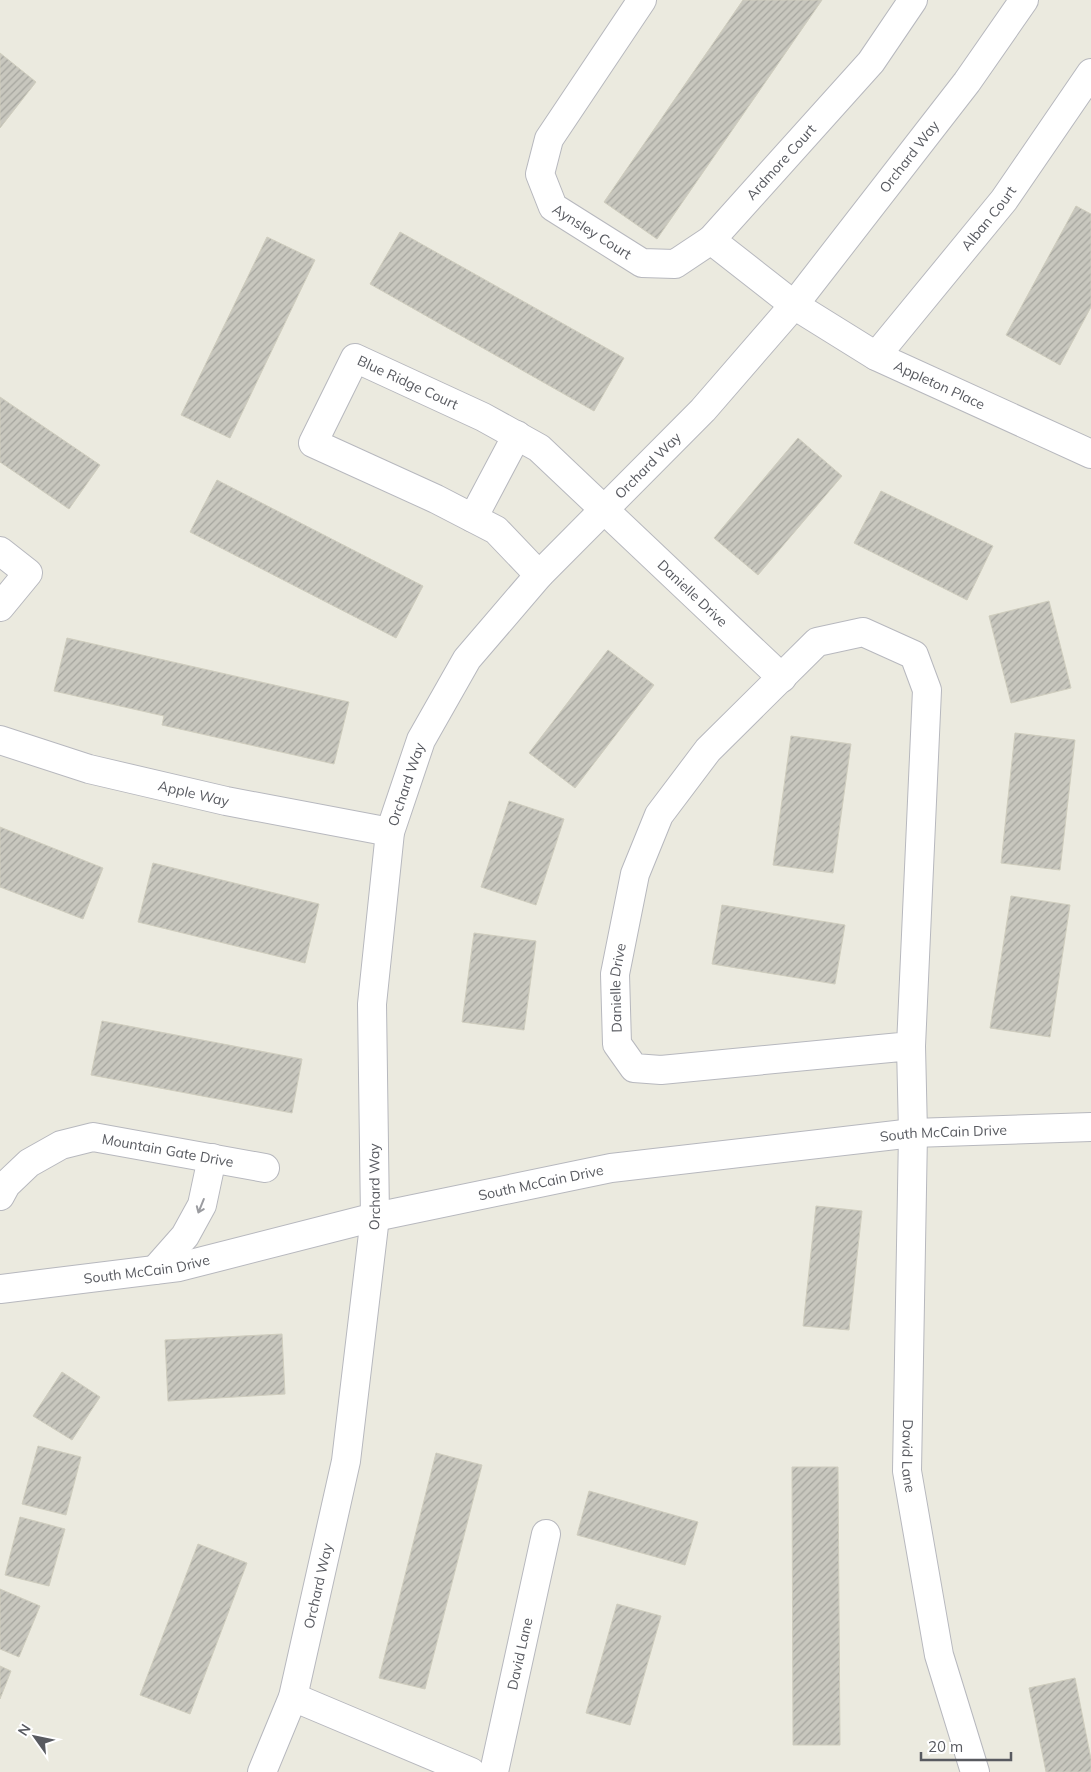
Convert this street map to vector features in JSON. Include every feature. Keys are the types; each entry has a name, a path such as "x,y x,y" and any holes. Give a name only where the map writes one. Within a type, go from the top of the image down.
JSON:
{"street":[{"name":"Aynsley Court","path":"642,0 549,138 540,174 553,208 642,263 675,264 711,240"},
{"name":"Ardmore Court","path":"711,240 871,62 913,0"},
{"name":"Orchard Way","path":"262,1772 293,1697 346,1461 375,1218 372,1004 390,832 421,740 467,658 539,575 703,410 794,305 967,82 1024,0"},
{"name":"Alban Court","path":"876,356 1004,200 1091,73"},
{"path":"711,240 794,305"},
{"name":"Appleton Place","path":"794,305 876,356 1091,454"},
{"name":"Blue Ridge Court","path":"539,575 496,530 313,443 355,358 483,417 539,448 604,508"},
{"path":"472,518 517,436"},
{"name":"Danielle Drive","path":"604,508 782,678"},
{"path":"0,551 28,573 0,607"},
{"name":"Danielle Drive","path":"911,1046 661,1070 634,1068 617,1044 615,974 634,874 659,815 708,750 817,642 863,632 914,654 927,690 911,1046 913,1132"},
{"name":"Apple Way","path":"0,740 89,769 226,801 390,832"},
{"name":"South McCain Drive","path":"0,1289 179,1267 375,1218 611,1168 913,1132 1091,1127"},
{"name":"David Lane","path":"913,1132 907,1471 939,1654 975,1772"},
{"name":"Mountain Gate Drive","path":"0,1196 6,1185 30,1163 61,1145 93,1137 265,1168"},
{"path":"155,1270 185,1236 202,1205 212,1158"},
{"name":"David Lane","path":"494,1772 546,1534"},
{"path":"293,1697 472,1772"}],"building":[{"path":"743,0 822,0 657,239 604,202"},
{"path":"0,53 36,82 0,128"},
{"path":"1076,206 1091,214 1091,307 1060,365 1006,335"},
{"path":"400,232 624,358 594,411 370,284"},
{"path":"267,237 315,260 230,438 181,415"},
{"path":"0,397 100,465 69,509 0,462"},
{"path":"798,438 842,476 758,575 714,538"},
{"path":"217,480 423,586 396,638 190,532"},
{"path":"881,491 993,546 967,600 854,543"},
{"path":"1049,601 1071,688 1011,703 989,616"},
{"path":"67,638 349,702 334,764 162,725 164,716 54,691"},
{"path":"608,650 654,685 575,788 529,753"},
{"path":"1015,733 1075,740 1060,870 1001,863"},
{"path":"791,736 851,744 833,873 773,865"},
{"path":"509,801 564,819 536,905 481,887"},
{"path":"0,827 103,868 83,919 0,887"},
{"path":"153,863 319,904 305,963 138,922"},
{"path":"1011,896 1070,905 1050,1037 990,1028"},
{"path":"722,905 845,925 835,984 712,964"},
{"path":"474,933 536,941 524,1030 462,1022"},
{"path":"102,1021 302,1059 292,1113 91,1075"},
{"path":"816,1206 862,1211 849,1330 803,1326"},
{"path":"282,1334 285,1394 168,1401 165,1340"},
{"path":"62,1372 100,1397 72,1440 33,1416"},
{"path":"38,1446 81,1457 66,1515 22,1504"},
{"path":"436,1453 482,1465 425,1689 379,1678"},
{"path":"792,1467 838,1467 840,1745 793,1745"},
{"path":"589,1491 698,1522 685,1565 577,1535"},
{"path":"20,1517 65,1529 49,1586 5,1575"},
{"path":"198,1544 247,1563 190,1714 140,1695"},
{"path":"0,1589 40,1606 19,1657 0,1649"},
{"path":"617,1604 661,1616 630,1725 586,1713"},
{"path":"0,1666 11,1671 0,1699"},
{"path":"1075,1678 1091,1759 1091,1772 1046,1772 1029,1688"}]}
